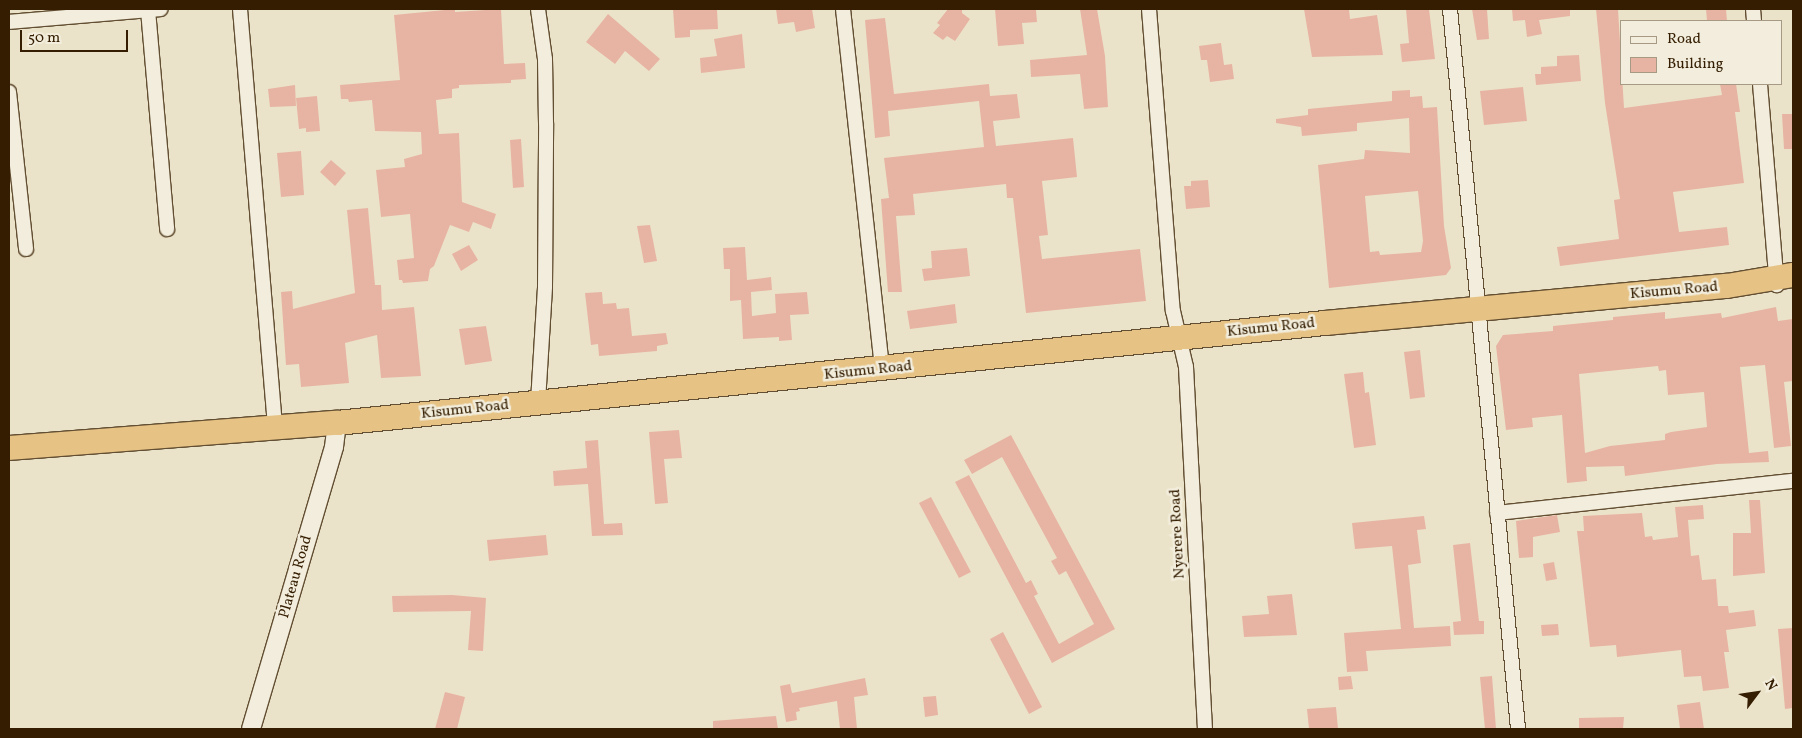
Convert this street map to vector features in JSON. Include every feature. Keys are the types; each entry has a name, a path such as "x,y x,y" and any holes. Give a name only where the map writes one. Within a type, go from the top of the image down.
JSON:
{"highway":[{"name":"Kisumu Road","path":"9,448 275,429 882,370 1181,337 1785,281"}],"street":[{"path":"9,22 154,9 167,229"},
{"path":"240,9 275,429"},
{"path":"538,9 545,59 546,133 545,286 538,402"},
{"path":"843,9 882,370"},
{"name":"Nyerere Road","path":"1149,9 1173,311 1181,337 1186,367 1205,729"},
{"path":"1450,9 1518,729"},
{"path":"1760,85 1785,281"},
{"path":"9,92 26,249"},
{"name":"Plateau Road","path":"251,729 334,447 337,423"},
{"path":"1497,513 1793,481"}],"building":[{"path":"455,9 455,12 501,9 504,64 525,63 526,79 511,80 511,83 459,85 459,88 452,89 452,98 436,100 439,134 459,133 462,202 496,214 491,229 473,222 469,232 450,225 434,266 430,269 428,281 403,283 402,280 399,280 397,260 414,258 410,214 381,217 376,170 405,167 404,159 422,154 421,132 375,131 372,100 349,102 348,99 341,99 340,85 400,80 394,15"},
{"path":"673,9 717,9 718,29 690,30 690,37 675,38"},
{"path":"776,9 812,9 815,28 796,32 794,22 778,24"},
{"path":"948,9 962,9 962,13 970,19 955,41 947,36 943,40 933,33 940,25 937,23"},
{"path":"995,9 1036,10 1037,22 1022,23 1024,44 998,46"},
{"path":"1080,9 1097,9 1105,56 1108,107 1084,109 1080,74 1031,77 1030,60 1087,55"},
{"path":"1304,9 1349,9 1350,19 1377,15 1383,55 1312,57"},
{"path":"1406,9 1429,9 1435,59 1402,62 1400,44 1409,43"},
{"path":"1472,9 1487,9 1489,39 1477,40"},
{"path":"1512,9 1570,9 1570,16 1539,20 1542,34 1527,37 1525,20 1513,21"},
{"path":"1596,9 1618,9 1620,85 1623,85 1624,108 1722,95 1720,85 1736,85 1740,112 1735,112 1744,183 1673,192 1679,232 1727,227 1729,245 1560,266 1557,247 1619,239 1614,200 1620,199 1605,103"},
{"path":"1706,9 1726,9 1727,20 1707,20"},
{"path":"608,14 660,59 649,71 625,51 615,64 586,42"},
{"path":"885,18 894,94 989,84 990,96 1017,94 1020,118 993,121 996,146 1073,138 1077,177 1042,181 1048,235 1039,236 1042,259 1140,249 1146,301 1026,313 1013,198 1007,198 1006,184 913,194 915,215 896,216 902,292 888,292 881,199 889,198 884,158 984,147 979,101 888,111 890,136 875,138 865,20"},
{"path":"742,34 745,68 701,73 700,58 717,56 714,39"},
{"path":"1221,43 1224,65 1232,64 1234,79 1210,82 1207,60 1201,60 1199,46"},
{"path":"1579,55 1581,81 1536,85 1535,74 1541,74 1541,67 1557,66 1557,56"},
{"path":"295,85 296,106 270,107 268,89"},
{"path":"1523,87 1527,121 1484,125 1480,91"},
{"path":"1410,90 1410,97 1422,96 1423,108 1437,107 1444,226 1451,268 1446,275 1329,288 1318,165 1364,159 1365,150 1410,153 1409,118 1357,123 1357,131 1302,136 1301,127 1276,123 1276,119 1308,115 1308,109 1392,101 1392,91","holes":["1418,191 1423,241 1421,252 1380,255 1379,251 1370,252 1365,196"]},
{"path":"317,96 320,131 306,132 306,128 299,129 296,98"},
{"path":"1782,114 1793,114 1793,149 1784,149"},
{"path":"521,139 524,187 513,188 510,140"},
{"path":"301,151 304,195 281,197 277,153"},
{"path":"331,160 346,173 335,186 320,172"},
{"path":"1208,180 1210,207 1186,209 1184,186 1191,186 1191,181"},
{"path":"368,208 375,285 381,285 382,310 414,307 421,376 381,378 377,335 345,343 349,383 301,387 299,364 286,365 281,292 292,291 293,309 355,293 347,210"},
{"path":"650,225 657,261 644,263 637,226"},
{"path":"469,245 478,260 461,271 452,254"},
{"path":"745,247 747,280 771,277 772,290 751,292 752,316 776,313 775,294 807,292 809,314 790,315 792,340 779,341 779,337 743,339 741,300 730,301 730,269 724,269 723,248"},
{"path":"967,248 970,276 924,281 922,269 932,268 931,251"},
{"path":"602,292 603,304 616,303 617,309 629,308 632,336 666,333 668,344 657,346 657,351 599,356 598,344 591,345 585,293"},
{"path":"955,304 957,323 910,329 907,311"},
{"path":"1776,307 1778,321 1793,319 1793,381 1784,382 1791,446 1774,448 1765,365 1740,367 1749,453 1768,451 1769,462 1717,464 1625,476 1624,466 1586,467 1587,481 1567,483 1562,415 1532,418 1533,427 1506,430 1496,346 1503,335 1553,331 1553,326 1665,312 1665,319 1721,313 1722,318","holes":["1658,366 1659,371 1666,370 1668,395 1704,392 1707,427 1671,432 1665,434 1665,440 1610,446 1585,453 1579,374"]},
{"path":"486,326 492,361 465,365 459,329"},
{"path":"1420,350 1425,397 1410,399 1404,352"},
{"path":"1363,372 1365,393 1369,392 1376,445 1354,448 1344,374"},
{"path":"679,430 682,458 664,459 668,503 655,504 649,432"},
{"path":"1011,435 1115,629 1052,663 955,482 969,475 1026,583 1031,580 1038,594 1034,596 1059,644 1094,624 1066,571 1059,575 1051,561 1057,558 1002,457 972,474 964,460"},
{"path":"598,440 604,524 622,523 623,535 592,536 588,484 554,486 553,471 587,468 585,441"},
{"path":"931,497 971,572 959,578 919,503"},
{"path":"1749,500 1760,500 1765,573 1733,576 1733,533 1751,533"},
{"path":"1703,505 1704,519 1688,520 1691,556 1699,555 1702,580 1716,579 1718,606 1728,606 1729,613 1754,610 1756,626 1726,630 1729,652 1724,652 1729,688 1703,691 1701,676 1684,677 1681,650 1617,657 1616,645 1590,647 1577,531 1584,531 1583,516 1642,513 1645,537 1652,536 1653,540 1678,537 1675,507"},
{"path":"1557,515 1560,532 1533,537 1533,557 1519,558 1516,521"},
{"path":"1424,516 1426,529 1417,530 1421,563 1408,565 1414,628 1450,626 1451,646 1366,651 1368,671 1347,672 1344,633 1401,629 1392,546 1355,549 1352,523"},
{"path":"546,535 548,555 489,561 487,540"},
{"path":"1470,543 1479,621 1484,621 1484,634 1454,635 1453,622 1461,621 1453,545"},
{"path":"1554,562 1557,579 1546,581 1543,564"},
{"path":"1292,594 1297,635 1244,637 1242,616 1269,614 1267,596"},
{"path":"452,595 486,598 483,651 468,650 471,611 393,612 392,596"},
{"path":"1558,624 1559,635 1542,636 1541,625"},
{"path":"1793,628 1793,708 1785,709 1778,629"},
{"path":"1003,632 1042,707 1029,714 990,639"},
{"path":"1351,676 1353,689 1339,690 1338,677"},
{"path":"1492,676 1496,729 1485,729 1480,677"},
{"path":"865,678 868,695 854,697 857,729 840,729 837,701 799,708 800,711 796,712 797,720 786,722 780,686 790,684 792,693"},
{"path":"445,692 465,697 457,729 435,729"},
{"path":"936,696 938,715 925,717 923,697"},
{"path":"1700,702 1704,729 1680,729 1677,705"},
{"path":"1336,707 1338,729 1309,729 1307,709"},
{"path":"776,716 778,729 713,729 713,721"},
{"path":"1624,717 1623,729 1579,729 1579,718"}]}
